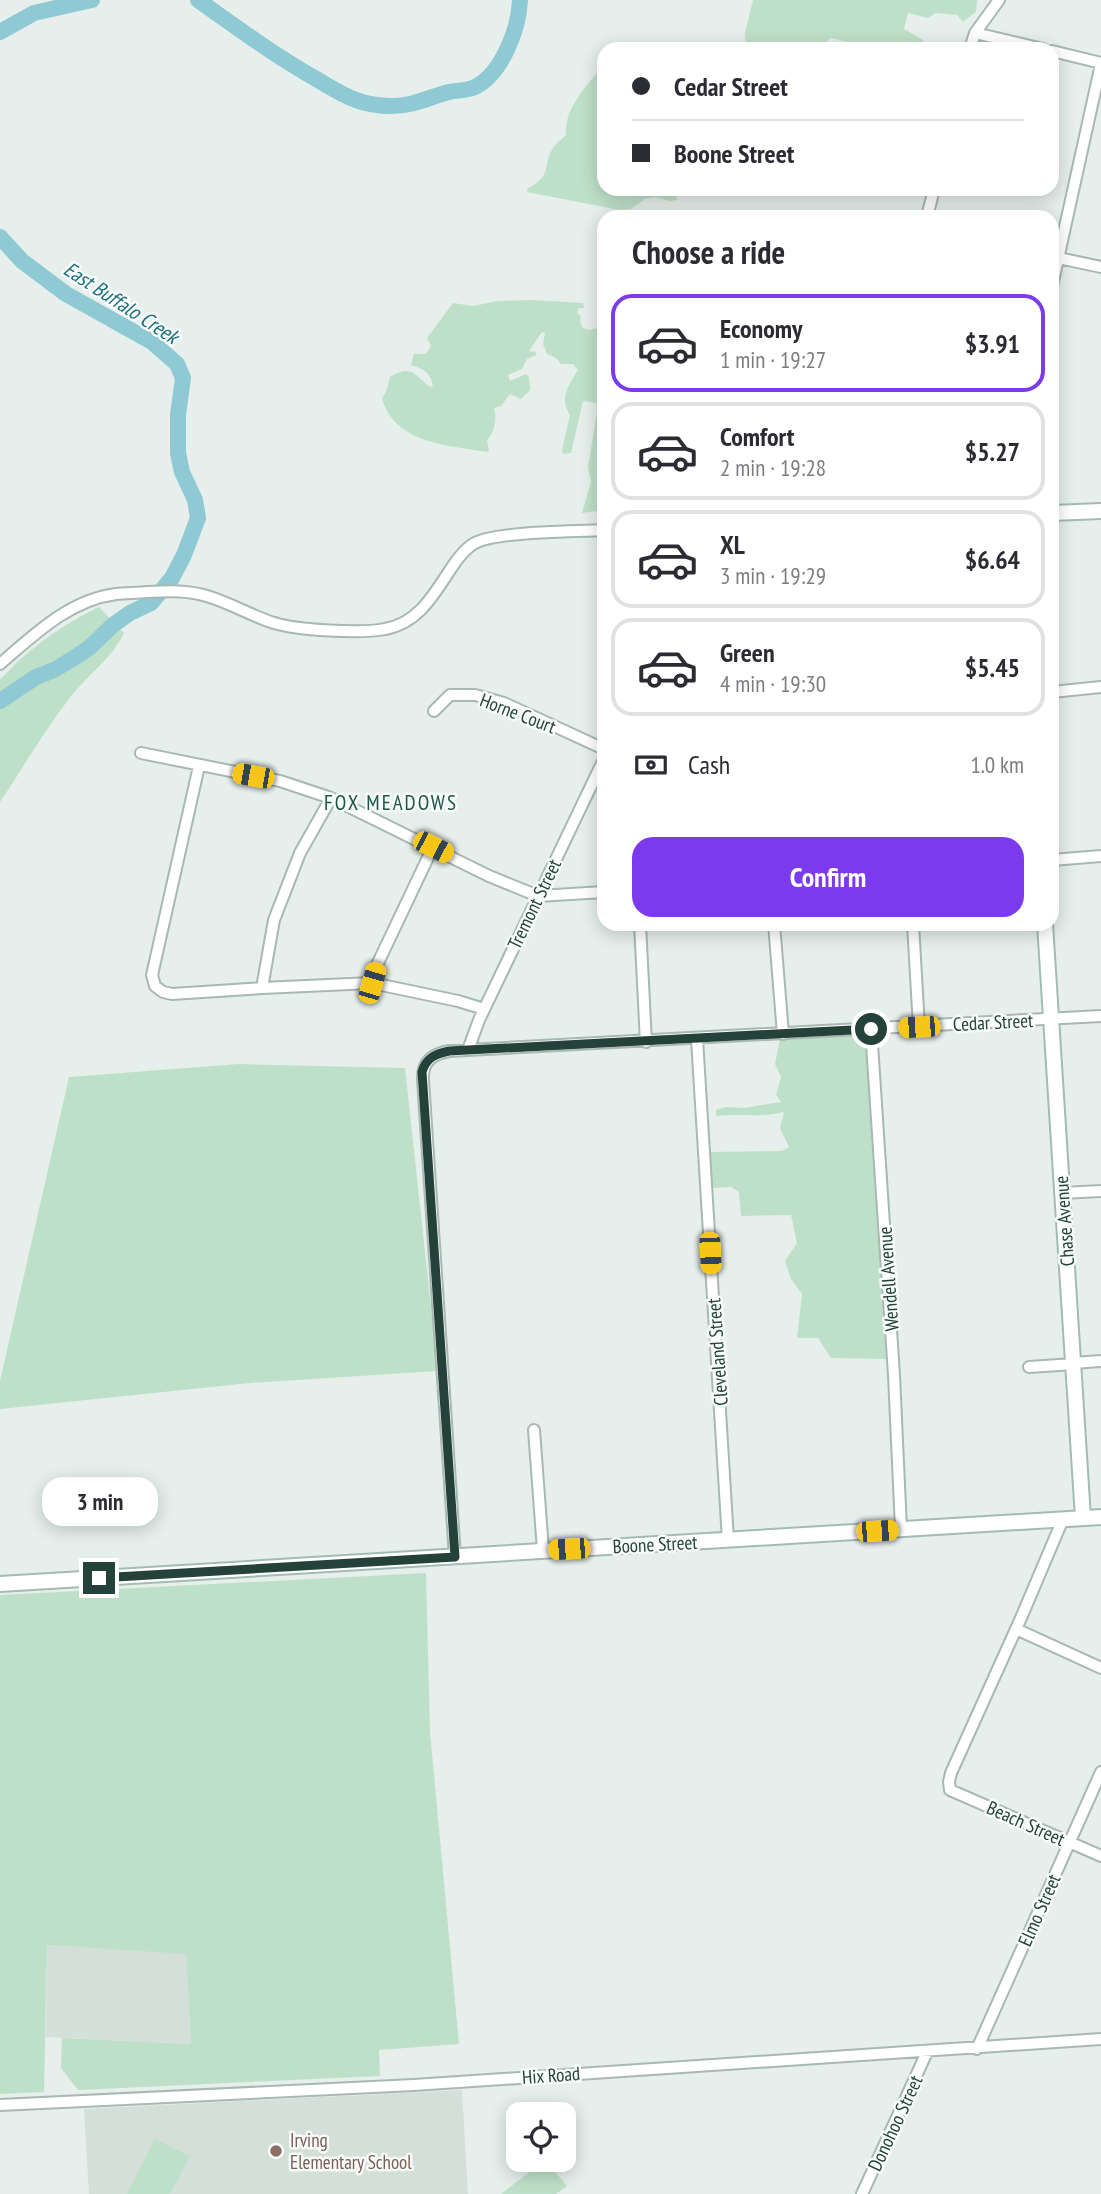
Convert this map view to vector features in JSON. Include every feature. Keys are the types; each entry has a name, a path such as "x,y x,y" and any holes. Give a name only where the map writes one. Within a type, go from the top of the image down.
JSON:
{"street":[{"path":"972,42 975,33 999,0"},
{"path":"975,33 1013,42"},
{"path":"1059,53 1101,63 1059,240"},
{"path":"1059,258 1101,267"},
{"path":"1059,513 1101,511"},
{"path":"0,664 62,614 94,599 116,594 177,591 209,596 285,625 371,631 389,629 409,620 428,603 462,554 477,542 496,536 597,530"},
{"path":"1059,691 1101,687"},
{"name":"Horne Court","path":"434,711 450,695 475,695 504,703 597,746"},
{"path":"141,753 280,781 331,798 489,876 537,896 597,892"},
{"path":"199,766 152,975 155,986 172,995 372,983 484,1009"},
{"name":"Tremont Street","path":"468,1050 473,1031 597,774"},
{"path":"262,988 274,920 300,853 331,798"},
{"path":"372,983 377,965 433,847"},
{"path":"1059,859 1101,856"},
{"path":"640,931 646,1042"},
{"path":"775,931 783,1034"},
{"path":"912,931 919,1027"},
{"name":"Chase Avenue","path":"1046,931 1083,1518"},
{"name":"Cedar Street","path":"455,1557 422,1072 426,1061 440,1053 468,1050 1101,1016"},
{"name":"Wendell Avenue","path":"871,1029 893,1348 901,1529"},
{"name":"Cleveland Street","path":"697,1039 728,1540"},
{"path":"1062,1193 1101,1191"},
{"path":"1029,1367 1101,1361"},
{"path":"534,1430 543,1550"},
{"name":"Boone Street","path":"0,1584 1101,1517"},
{"path":"1063,1519 1016,1629 1101,1668"},
{"name":"Beach Street","path":"1016,1629 951,1773 948,1782 950,1790 1101,1856"},
{"name":"Elmo Street","path":"977,2049 1101,1772"},
{"name":"Hix Road","path":"0,2105 414,2085 1101,2039"},
{"name":"Donohoo Street","path":"862,2194 927,2052"}],"shaded area":[{"path":"47,1945 186,1953 191,2044 46,2037"},
{"name":"Irving Elementary School","path":"462,2090 468,2194 89,2194 84,2109"}],"green space":[{"path":"753,0 977,0 976,12 963,22 957,15 936,13 928,18 908,13 904,29 923,42 847,42 831,38 827,42 746,42 745,33"},
{"path":"597,72 597,196 676,196 677,200 655,197 645,199 631,209 619,210 527,192 528,188 544,175 553,148 566,135 569,115 584,88"},
{"path":"498,301 583,303 584,308 579,308 577,312 583,328 597,328 597,404 583,401 571,453 563,454 562,450 570,415 565,398 578,370 573,364 561,364 547,354 543,344 545,333 542,332 529,351 536,352 536,355 527,359 522,369 508,375 510,381 526,374 529,377 530,390 521,399 510,394 501,406 494,408 495,425 487,440 487,452 425,440 411,434 389,414 382,399 390,377 408,371 430,387 433,386 426,372 411,365 414,354 426,354 431,346 427,338 453,303 473,306"},
{"path":"597,412 597,511 582,513 591,482 588,467"},
{"path":"99,607 124,633 113,651 60,711 0,802 0,679 42,642"},
{"path":"861,1033 867,1040 886,1359 831,1358 818,1338 797,1338 802,1294 791,1279 785,1261 797,1243 791,1215 741,1216 739,1192 731,1187 711,1188 709,1152 782,1151 789,1147 780,1128 784,1112 716,1116 716,1110 726,1107 744,1108 781,1102 776,1095 781,1077 775,1064 780,1039"},
{"path":"238,1064 405,1068 438,1371 250,1383 0,1409 0,1381 69,1077"},
{"path":"426,1573 430,1732 459,2044 379,2050 380,2076 78,2090 61,2068 62,2038 191,2044 186,1954 47,1945 44,2092 0,2094 0,1595"},
{"path":"155,2139 190,2156 170,2194 127,2194"},
{"path":"529,2172 555,2172 567,2186 556,2194 501,2194"}],"waterway":[{"name":"East Buffalo Creek","path":"0,32 34,13 92,0"},
{"name":"East Buffalo Creek","path":"198,0 272,52 336,91 364,103 392,106 407,105 468,89 485,81 507,49 516,24 520,0"},
{"name":"East Buffalo Creek","path":"0,237 22,261 66,294 152,342 177,364 183,378 178,415 178,453 182,472 195,500 198,518 172,578 151,603 113,625 74,658 36,677 0,701"}],"place":[{"name":"Irving Elementary School","path":"276,2151"}],"district":[{"name":"FOX MEADOWS","path":"391,803"}],"route":[{"path":"99,1578 455,1557 422,1072 426,1061 432,1056 449,1051 871,1029"}]}
